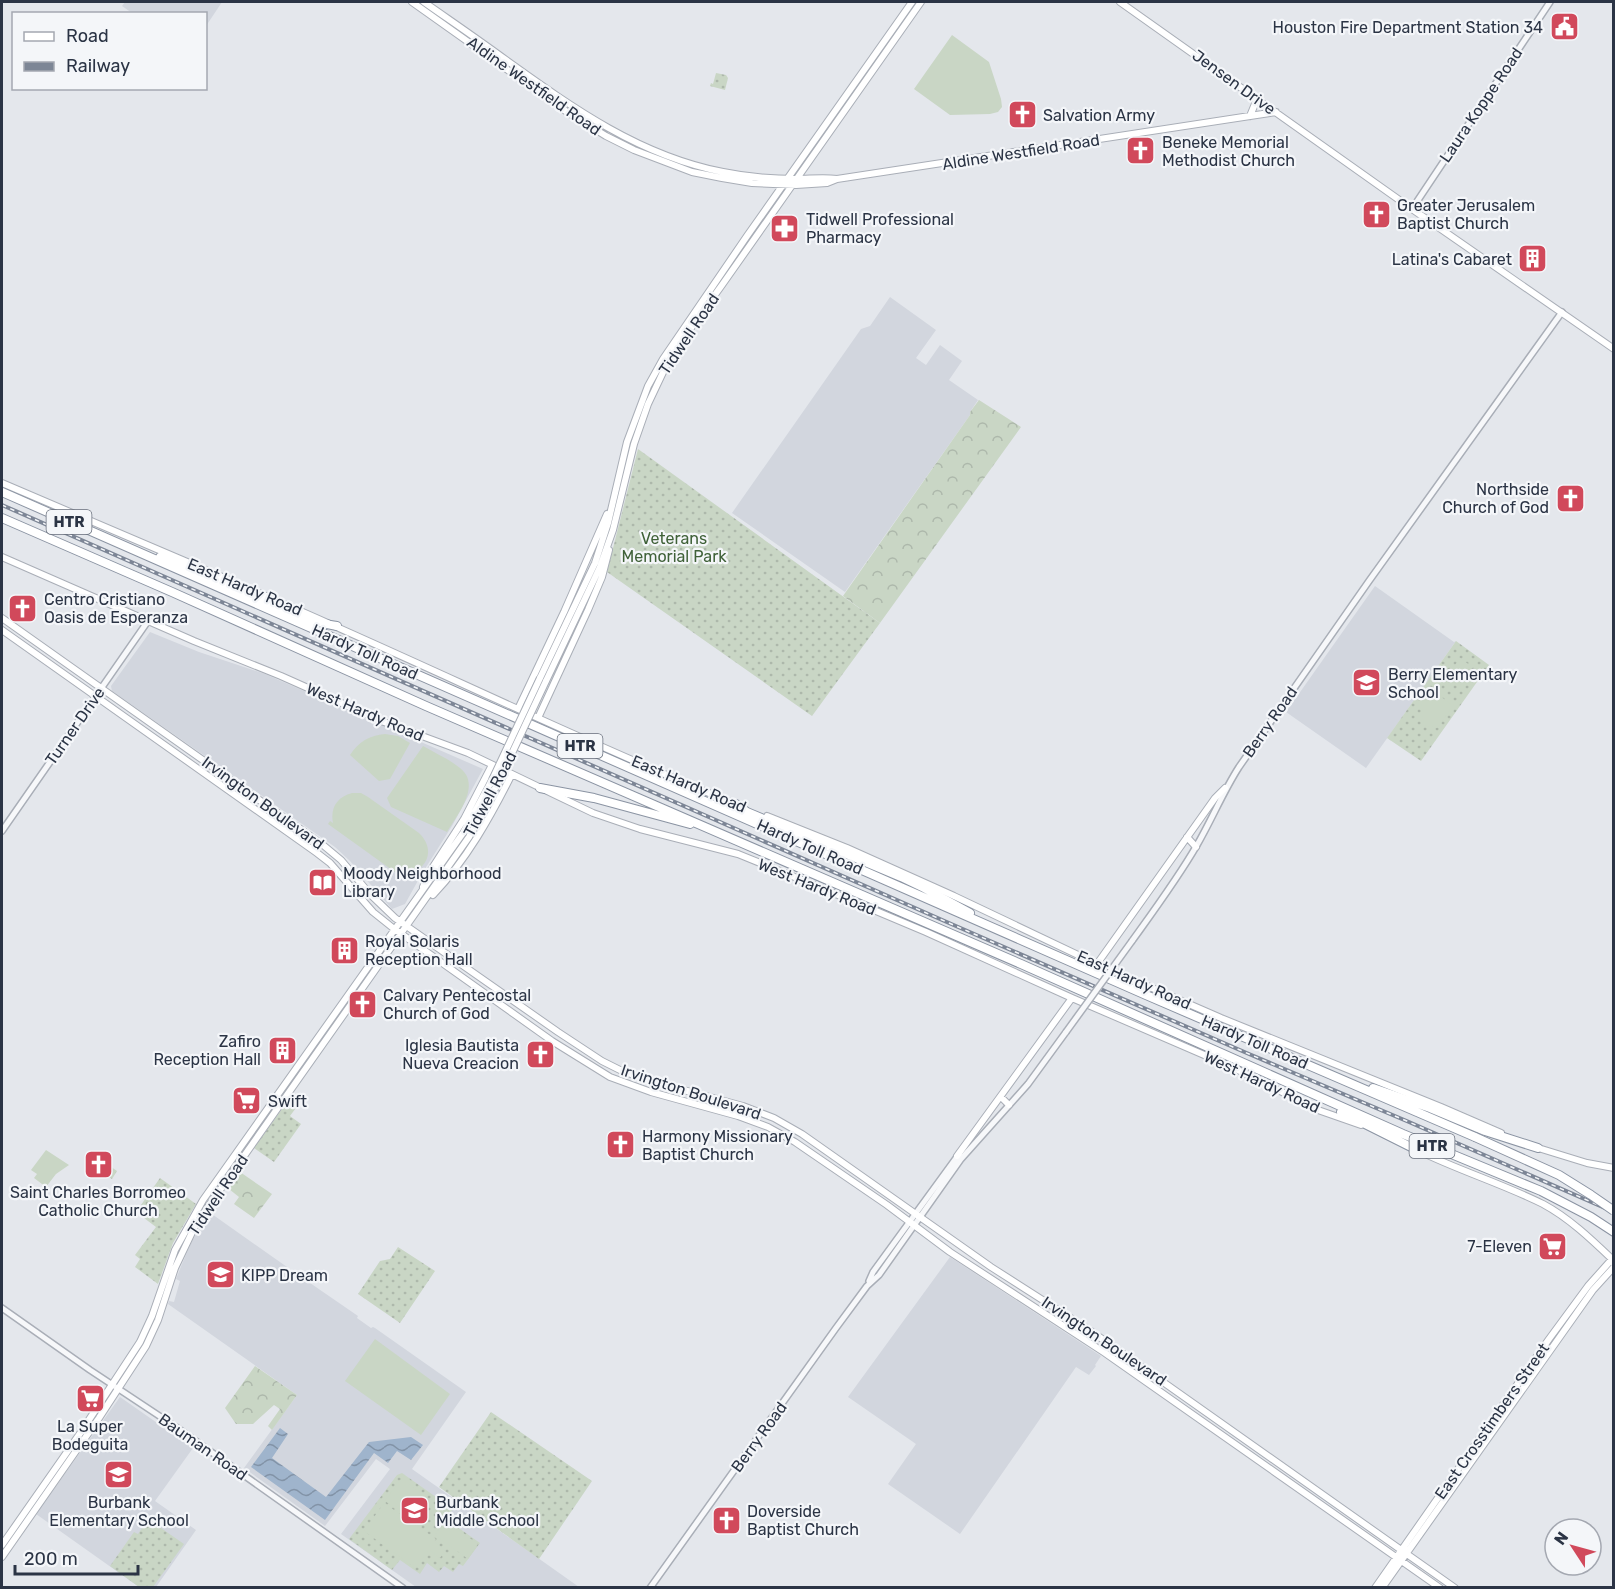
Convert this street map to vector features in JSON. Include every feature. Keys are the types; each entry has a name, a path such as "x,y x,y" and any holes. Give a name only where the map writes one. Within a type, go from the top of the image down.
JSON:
{"highway":[{"name":"Hardy Toll Road","path":"2,492 1024,942 1475,1137 1559,1175 1614,1211"},
{"name":"Hardy Toll Road","path":"2,518 426,706 1010,959 1403,1134 1541,1191 1614,1232"},
{"path":"136,552 158,557 233,585 288,611 325,624 338,626"},
{"path":"540,788 594,798 717,831"},
{"path":"736,804 747,812 924,888 1024,942"},
{"path":"1259,1071 1424,1154"},
{"path":"1337,1077 1383,1091 1485,1131 1538,1148"}],"main road":[{"name":"Aldine Westfield Road","path":"412,2 493,55"},
{"name":"Aldine Westfield Road","path":"424,2 567,112 634,150 692,172 790,181 827,177 837,179 1276,112"},
{"name":"Tidwell Road","path":"543,680 595,563 608,523 627,442 648,386 663,358 722,285 912,2"},
{"name":"Tidwell Road","path":"404,925 416,901 463,833 600,567 613,530 627,469 643,416 680,337 717,280 921,2"},
{"name":"Jensen Drive","path":"1120,2 1614,349"},
{"path":"1250,116 1257,99"},
{"path":"717,280 722,285"},
{"name":"East Hardy Road","path":"2,483 338,626 631,760 847,848 1097,964 1221,1018 1538,1148 1587,1163 1614,1168"},
{"path":"518,709 616,491"},
{"path":"538,718 602,577 613,530"},
{"name":"West Hardy Road","path":"2,556 148,621 281,675 384,722 468,753 612,820 738,854 926,932 1232,1067 1318,1110 1378,1132 1545,1205 1576,1226 1613,1262"},
{"name":"Irvington Boulevard","path":"2,618 323,845 341,860 381,906 404,925 558,1032 602,1061 622,1071 743,1106 774,1118 802,1134 991,1267 1088,1329 1455,1587"},
{"name":"Irvington Boulevard","path":"2,630 318,853 373,912 552,1041 603,1073 630,1085 738,1116 768,1127 795,1142 967,1264 1113,1359 1440,1587"},
{"path":"51,664 56,656"},
{"path":"523,698 525,705 532,709 545,704"},
{"path":"156,739 162,731"},
{"path":"492,765 492,779"},
{"path":"492,779 493,773 497,774 502,777 506,785"},
{"path":"218,783 223,774"},
{"path":"420,908 455,871 512,774"},
{"name":"Tidwell Road","path":"143,1344 160,1290 178,1251 297,1074 404,925 420,908 469,837 492,779"},
{"path":"1097,964 1215,798 1225,788"},
{"path":"268,818 273,809"},
{"path":"1187,837 1196,847"},
{"path":"330,864 350,880 358,880"},
{"path":"451,970 457,961"},
{"path":"957,1156 1072,998"},
{"path":"1001,1097 1009,1105"},
{"name":"Tidwell Road","path":"2,1545 84,1434 158,1320 178,1251"},
{"name":"East Crosstimbers Street","path":"1375,1587 1399,1558 1581,1302 1593,1290 1613,1262"},
{"path":"160,1290 167,1294"},
{"path":"1019,1298 1028,1294 1036,1296"},
{"name":"Tidwell Road","path":"2,1557 56,1473"},
{"name":"East Crosstimbers Street","path":"1382,1587 1399,1558"},
{"path":"1433,1582 1438,1575"}],"street":[{"name":"Laura Koppe Road","path":"1412,209 1550,2"},
{"name":"Berry Road","path":"917,1216 961,1159 1028,1084 1169,890 1196,847 1225,788 1272,718 1562,312"},
{"name":"Turner Drive","path":"2,831 148,621"},
{"name":"Berry Road","path":"650,1587 867,1286 879,1275 957,1156 971,1141 983,1134"},
{"name":"Bauman Road","path":"2,1308 403,1587"}],"shaded area":[{"path":"125,2 222,2 207,24 207,12 131,12 122,6"},
{"path":"890,297 936,330 916,358 926,365 940,345 962,361 949,380 978,400 970,415 845,592 732,513 861,329 870,326"},
{"name":"Berry Elementary School","path":"1375,586 1454,642 1456,641 1366,768 1286,712"},
{"path":"150,632 199,652 265,674 483,769 452,826 423,872 424,875 420,877 405,904 392,909 335,847 112,691 111,686"},
{"path":"209,1212 287,1267 286,1270 295,1276 297,1274 358,1316 357,1318 371,1328 375,1328 466,1392 412,1469 579,1587 416,1587 341,1534 390,1469 376,1459 325,1526 244,1468 297,1395 168,1304 169,1301 174,1302 180,1281 176,1279 192,1241"},
{"path":"950,1257 1101,1356 1089,1375 1076,1367 960,1534 888,1484 916,1444 848,1397"},
{"name":"Burbank Elementary School","path":"120,1397 193,1448 155,1501 196,1530 156,1587 139,1587 36,1514"}],"green space":[{"path":"952,35 989,62 1001,99 1002,107 998,112 950,115 914,89"},
{"path":"716,73 726,75 728,78 725,90 710,86 711,83 713,84"},
{"path":"979,400 1021,427 880,623 843,596"},
{"name":"Veterans Memorial Park","path":"638,449 880,623 812,716 607,572"},
{"path":"1456,641 1489,665 1421,761 1387,738"},
{"path":"1460,658 1471,666 1459,681 1449,674"},
{"path":"1436,693 1451,704 1451,709 1437,728 1424,725 1421,702"},
{"path":"385,734 398,736 410,743 390,779 379,781 350,755 365,740"},
{"path":"423,746 460,768 469,783 466,800 447,832 391,807 387,798"},
{"path":"352,793 361,793 368,797 419,833 424,839 428,852 427,858 419,869 405,874 408,877 406,880 328,824 330,821 333,823 334,808 339,800"},
{"path":"292,1095 301,1101 290,1116 301,1124 274,1162 254,1148"},
{"path":"46,1150 69,1165 56,1174 46,1187 34,1178 37,1174 31,1170"},
{"path":"101,1160 117,1171 112,1179 96,1168"},
{"path":"240,1172 272,1194 254,1218 234,1204 239,1197 229,1189"},
{"path":"160,1178 196,1204 173,1243 158,1284 135,1267 140,1259 135,1255 156,1227 136,1212"},
{"path":"398,1247 435,1271 400,1323 358,1294 380,1261 390,1259"},
{"path":"375,1339 450,1394 421,1435 345,1381"},
{"path":"255,1366 297,1395 272,1430 268,1426 280,1409 274,1405 253,1424 236,1424 225,1408"},
{"path":"491,1412 592,1481 539,1559 439,1487"},
{"path":"402,1473 453,1509 446,1519 480,1543 463,1566 459,1564 453,1572 444,1566 439,1572 427,1563 420,1574 400,1560 392,1570 349,1539 397,1475"},
{"path":"400,1480 426,1497 410,1519 385,1501"},
{"path":"384,1503 436,1539 434,1542 445,1550 440,1558 429,1550 415,1568 364,1531"},
{"path":"148,1519 184,1544 153,1587 139,1587 110,1566 134,1532 138,1534"},
{"path":"445,1520 478,1544 468,1559 435,1535"}],"water":[{"path":"280,1428 288,1434 272,1458 326,1497 369,1442 411,1437 423,1445 411,1460 397,1451 388,1463 374,1453 325,1520 251,1467"}],"railway":[{"path":"2,505 949,923 1614,1212"}],"place":[{"name":"Houston Fire Department Station 34","path":"1564,27"},
{"name":"Salvation Army","path":"1022,115"},
{"name":"Beneke Memorial Methodist Church","path":"1141,151"},
{"name":"Greater Jerusalem Baptist Church","path":"1376,214"},
{"name":"Tidwell Professional Pharmacy","path":"785,228"},
{"name":"Latina's Cabaret","path":"1533,259"},
{"name":"Northside Church of God","path":"1570,498"},
{"name":"Centro Cristiano Oasis de Esperanza","path":"23,608"},
{"name":"Berry Elementary School","path":"1367,683"},
{"name":"Moody Neighborhood Library","path":"322,882"},
{"name":"Royal Solaris Reception Hall","path":"344,950"},
{"name":"Calvary Pentecostal Church of God","path":"362,1004"},
{"name":"Zafiro Reception Hall","path":"282,1050"},
{"name":"Iglesia Bautista Nueva Creacion","path":"540,1054"},
{"name":"Swift","path":"247,1101"},
{"name":"Harmony Missionary Baptist Church","path":"621,1145"},
{"name":"Saint Charles Borromeo Catholic Church","path":"98,1164"},
{"name":"7-Eleven","path":"1553,1246"},
{"name":"KIPP Dream","path":"220,1275"},
{"name":"La Super Bodeguita","path":"90,1398"},
{"name":"Burbank Elementary School","path":"119,1474"},
{"name":"Burbank Middle School","path":"415,1511"},
{"name":"Doverside Baptist Church","path":"726,1520"}]}
